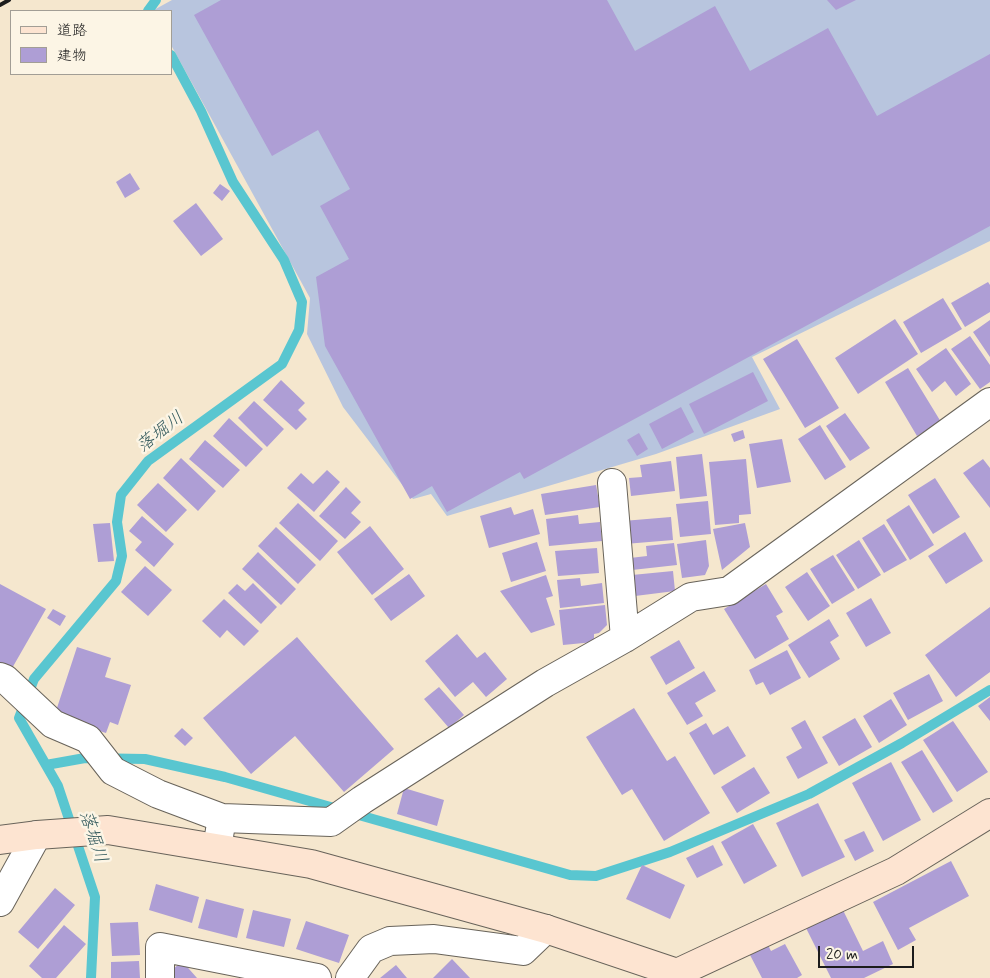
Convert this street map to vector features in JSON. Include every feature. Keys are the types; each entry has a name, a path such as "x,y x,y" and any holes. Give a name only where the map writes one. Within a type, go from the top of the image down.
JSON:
{"street":[{"path":"0,677 5,679 53,724 88,739 113,771 158,794 222,818 331,822 362,800 545,683 625,638 691,597 729,591 990,402"},
{"path":"612,483 625,638"},
{"path":"0,840 37,835 108,830 311,864 546,929 680,976 896,871 990,813"},
{"path":"217,848 222,818"},
{"path":"0,902 37,835"},
{"path":"350,978 371,949 390,941 434,938 523,951 546,929"},
{"path":"160,978 160,947 318,978"}],"shaded area":[{"path":"172,0 990,0 990,241 752,357 780,409 656,454 447,516 431,494 413,499 343,407 307,334 310,298 172,47 172,10 154,10"}],"building":[{"path":"221,0 607,0 635,51 715,6 750,71 828,28 877,116 990,54 990,226 524,479 520,472 447,512 432,486 410,499 325,346 316,277 349,259 320,206 350,189 318,130 272,156 194,15"},
{"path":"827,0 856,0 836,10"},
{"path":"130,173 140,189 125,198 116,182"},
{"path":"220,184 230,191 222,201 213,193"},
{"path":"196,203 223,239 201,256 173,221"},
{"path":"988,282 990,285 990,312 965,327 951,303"},
{"path":"943,298 962,329 921,353 903,322"},
{"path":"895,319 918,354 858,394 835,358"},
{"path":"990,320 990,357 973,332"},
{"path":"970,336 990,365 990,382 980,389 951,349"},
{"path":"797,339 839,408 805,428 763,359"},
{"path":"946,348 971,384 956,396 945,381 932,392 916,369"},
{"path":"908,368 941,422 917,436 885,382"},
{"path":"753,372 768,401 704,434 689,404"},
{"path":"281,380 305,403 298,410 307,419 296,430 263,400"},
{"path":"254,401 284,429 267,447 238,418"},
{"path":"681,407 694,432 662,449 649,424"},
{"path":"845,413 870,448 850,461 826,426"},
{"path":"229,418 263,449 246,467 213,436"},
{"path":"820,425 846,467 825,480 798,439"},
{"path":"743,430 745,438 734,442 731,434"},
{"path":"639,433 648,449 637,456 627,440"},
{"path":"782,439 791,482 757,488 749,444"},
{"path":"205,440 240,470 223,488 189,459"},
{"path":"702,454 707,496 680,499 676,457"},
{"path":"181,458 216,491 198,511 163,478"},
{"path":"746,459 751,514 739,515 739,523 715,525 709,462"},
{"path":"983,459 990,468 990,508 963,473"},
{"path":"671,461 675,491 631,496 629,478 642,477 640,465"},
{"path":"327,470 340,482 314,512 287,488 301,473 313,484"},
{"path":"935,478 960,517 933,534 908,495"},
{"path":"158,483 187,510 166,532 137,505"},
{"path":"596,485 600,507 545,515 541,494"},
{"path":"346,487 361,502 351,513 361,522 345,539 319,516"},
{"path":"708,501 711,534 680,537 676,504"},
{"path":"298,503 338,541 320,561 279,523"},
{"path":"909,505 934,545 910,560 886,520"},
{"path":"511,507 514,515 533,509 540,534 489,548 480,516"},
{"path":"578,515 579,524 600,522 602,541 549,546 546,519"},
{"path":"142,516 174,544 154,567 135,550 142,542 129,531"},
{"path":"671,517 673,540 625,544 623,521"},
{"path":"110,523 114,561 98,562 93,524"},
{"path":"745,523 750,547 722,570 713,529"},
{"path":"884,524 907,560 884,573 862,538"},
{"path":"370,526 404,569 372,595 337,552"},
{"path":"276,527 316,565 298,584 258,546"},
{"path":"965,532 983,561 946,584 928,556"},
{"path":"706,540 709,566 705,575 682,578 677,544"},
{"path":"859,540 881,575 858,589 836,555"},
{"path":"537,542 546,571 511,582 502,553"},
{"path":"674,543 677,565 632,570 630,558 647,556 646,546"},
{"path":"597,548 599,573 558,576 555,551"},
{"path":"258,552 296,589 281,605 242,569"},
{"path":"833,555 855,590 832,604 810,569"},
{"path":"145,566 172,590 148,616 121,592"},
{"path":"673,571 675,591 635,596 632,575"},
{"path":"807,572 830,606 808,621 785,587"},
{"path":"409,574 425,596 391,621 374,599"},
{"path":"546,575 553,596 546,598 555,625 531,633 500,591"},
{"path":"580,578 581,586 602,583 604,603 560,608 557,580"},
{"path":"253,583 277,607 261,624 228,593 237,584 245,591"},
{"path":"0,584 46,609 11,670 0,663"},
{"path":"766,584 783,612 776,616 789,639 755,659 724,609"},
{"path":"871,598 891,633 866,647 846,613"},
{"path":"224,599 259,631 244,646 227,630 220,638 202,621"},
{"path":"605,605 607,625 599,633 594,634 594,642 563,645 559,610"},
{"path":"990,607 990,672 956,697 925,655"},
{"path":"53,609 66,616 60,626 47,618"},
{"path":"829,619 839,636 830,642 840,659 809,678 788,645"},
{"path":"457,634 477,658 485,652 507,679 486,697 473,682 455,697 425,661"},
{"path":"297,637 394,749 344,792 295,736 251,774 203,718"},
{"path":"679,640 695,668 666,685 650,657"},
{"path":"77,647 111,658 105,677 131,685 118,725 110,722 106,733 54,717"},
{"path":"787,650 801,678 770,695 763,682 756,685 749,670"},
{"path":"704,671 716,691 695,703 703,716 687,725 667,693"},
{"path":"929,674 943,701 908,720 893,693"},
{"path":"439,687 464,715 449,728 424,699"},
{"path":"990,697 990,721 978,706"},
{"path":"891,699 907,725 879,743 863,716"},
{"path":"634,708 667,761 675,756 710,813 664,841 632,789 622,795 586,737"},
{"path":"855,718 872,747 839,766 822,737"},
{"path":"805,720 828,763 798,779 786,757 802,748 791,728"},
{"path":"953,721 988,772 957,792 923,740"},
{"path":"706,723 713,735 728,726 746,756 714,775 689,733"},
{"path":"182,728 193,738 185,746 174,736"},
{"path":"922,750 953,801 933,813 901,762"},
{"path":"891,762 921,820 883,841 852,783"},
{"path":"754,767 770,793 737,813 721,787"},
{"path":"404,788 444,800 437,826 397,814"},
{"path":"818,803 845,857 802,877 776,823"},
{"path":"753,824 777,866 744,884 721,842"},
{"path":"864,831 874,851 855,861 844,840"},
{"path":"713,845 723,865 697,878 686,858"},
{"path":"951,861 969,896 909,928 916,940 898,950 873,902"},
{"path":"642,865 685,885 670,919 626,899"},
{"path":"156,884 199,897 192,923 149,910"},
{"path":"55,888 75,905 38,949 18,932"},
{"path":"206,899 244,909 237,938 198,928"},
{"path":"841,906 863,951 883,941 893,964 864,978 831,978 804,924"},
{"path":"253,910 291,919 284,947 246,938"},
{"path":"306,921 349,935 339,963 296,949"},
{"path":"138,922 140,955 112,956 110,923"},
{"path":"64,925 86,944 56,978 42,978 29,966"},
{"path":"785,944 802,975 797,978 762,978 750,955 768,945 771,951"},
{"path":"452,959 470,978 433,978"},
{"path":"139,961 140,978 111,978 111,962"},
{"path":"182,961 197,978 173,978 169,973"},
{"path":"396,965 407,978 380,978"}],"waterway":[{"name":"落堀川","path":"149,10 156,0"},
{"name":"落堀川","path":"91,978 95,897 58,786 19,718 34,679 116,581 122,556 117,522 121,495 148,461 282,364 299,330 302,302 284,260 233,182 201,111 172,57"},
{"path":"46,765 85,758 145,759 225,777 570,875 596,876 670,852 809,794 902,743 990,690"}],"railway":[{"path":"0,5 9,0"}]}
